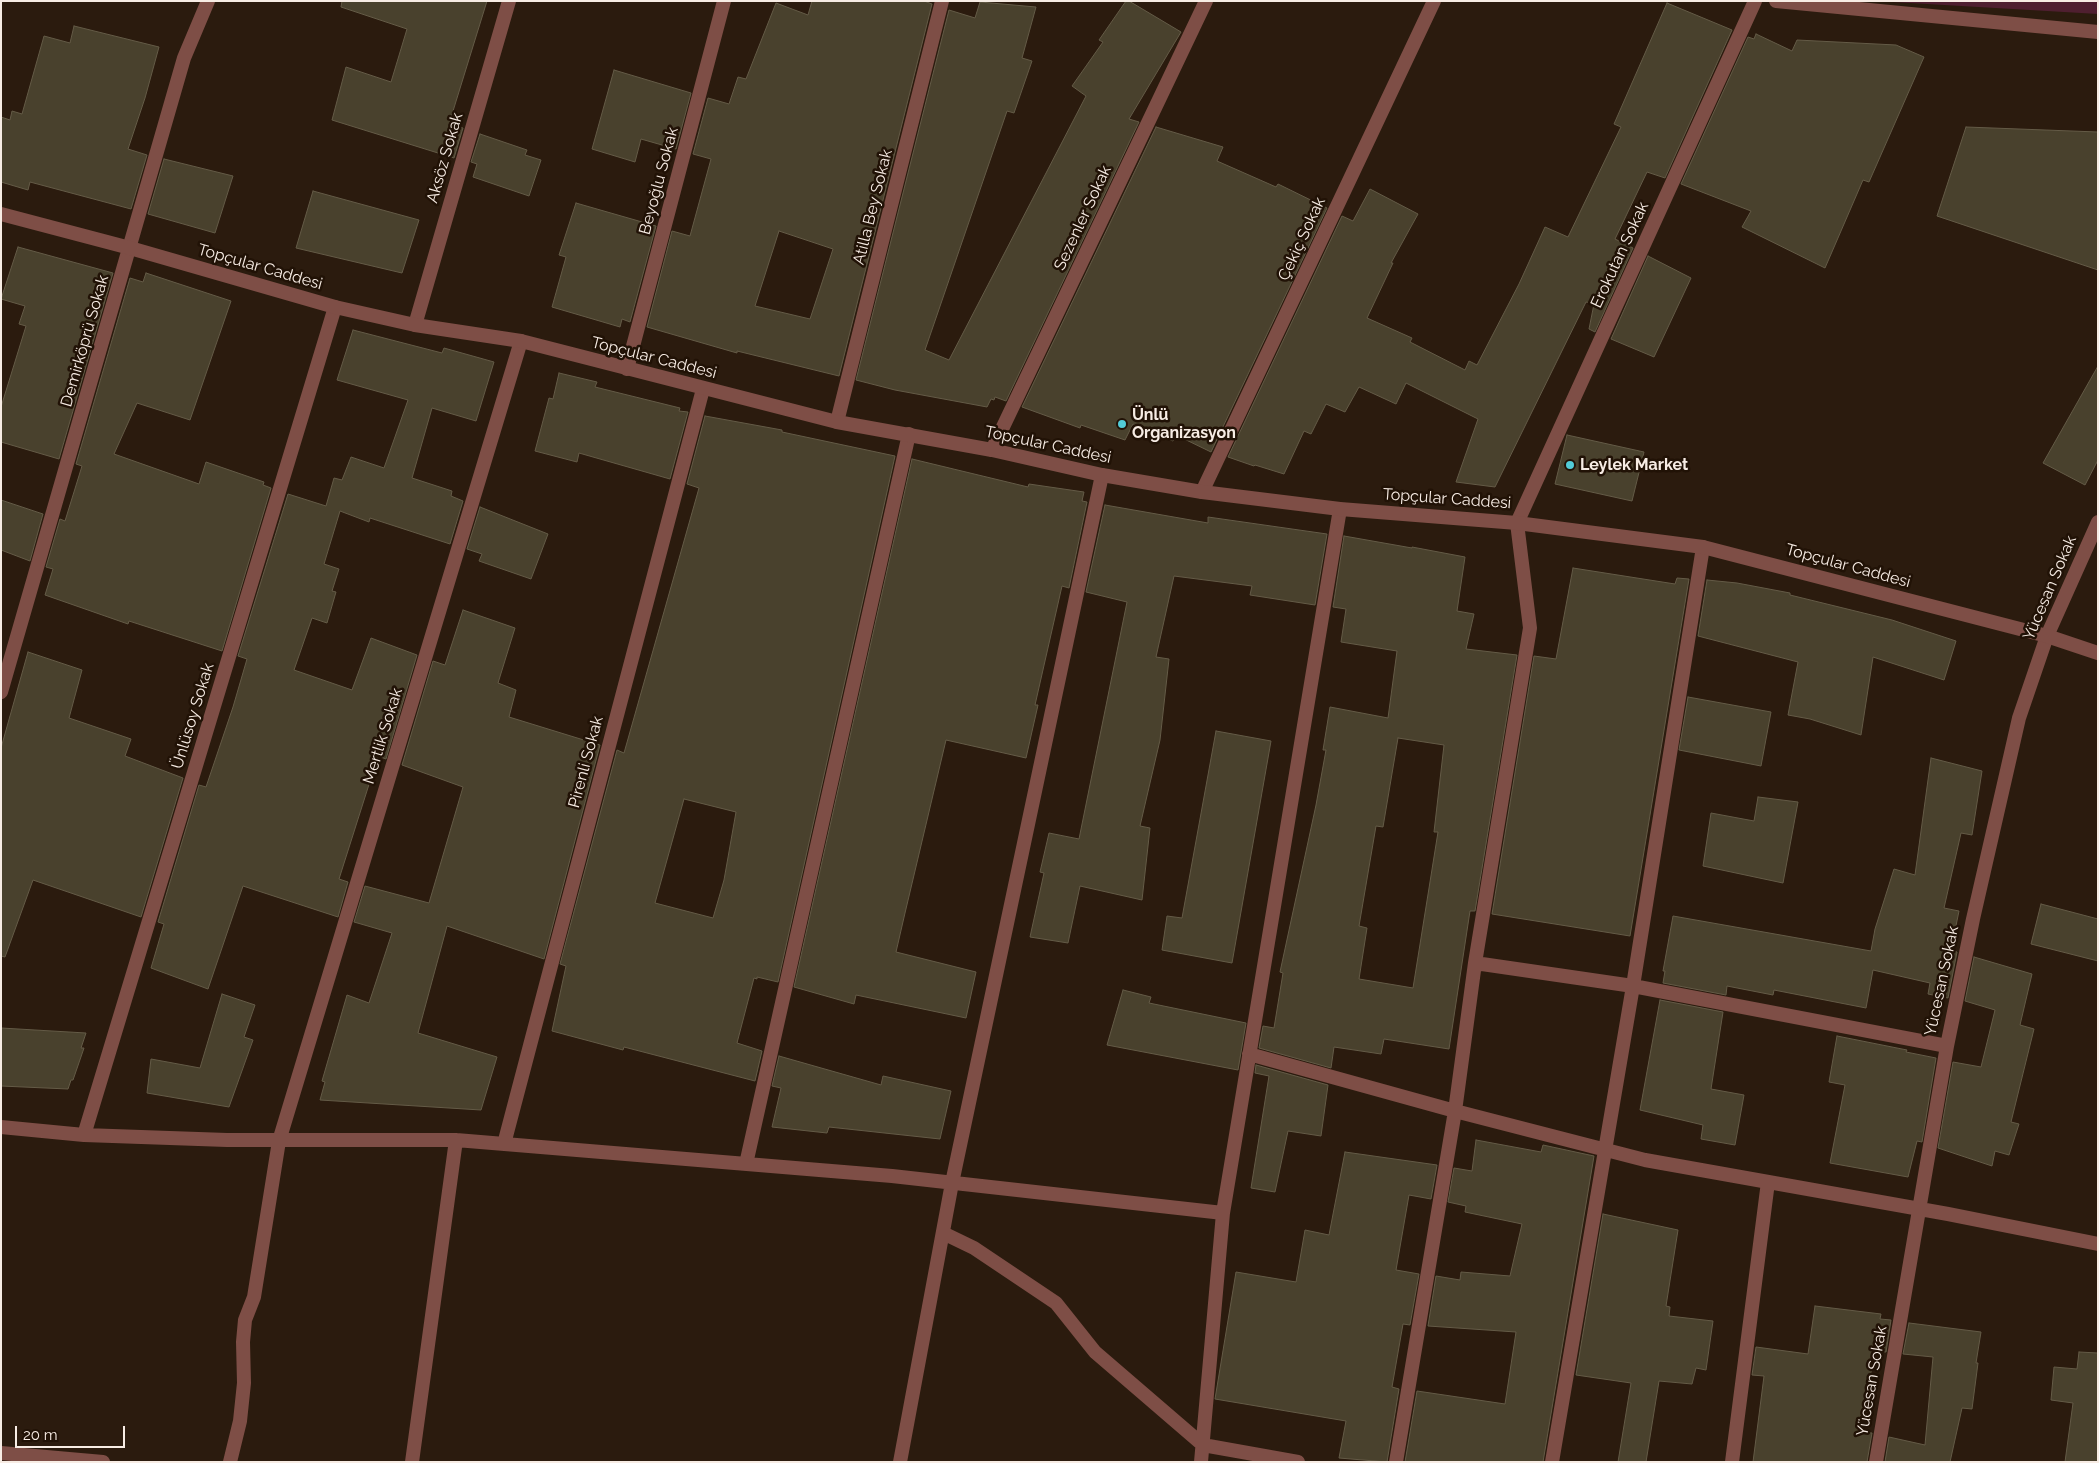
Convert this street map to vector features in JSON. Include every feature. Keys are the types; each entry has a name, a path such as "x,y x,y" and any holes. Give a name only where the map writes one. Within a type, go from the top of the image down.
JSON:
{"street":[{"name":"Demirköprü Sokak","path":"1,692 184,58 208,1"},
{"name":"Aksöz Sokak","path":"415,325 509,1"},
{"name":"Beyoğlu Sokak","path":"627,369 724,1"},
{"name":"Atilla Bey Sokak","path":"837,422 942,1"},
{"name":"Sezenler Sokak","path":"992,450 1206,1"},
{"name":"Çekiç Sokak","path":"1202,492 1434,1"},
{"name":"Erokutan Sokak","path":"1517,522 1755,1"},
{"path":"1776,1 2098,32"},
{"name":"Topçular Caddesi","path":"1,214 335,306 415,325 521,341 837,422 992,450 1102,476 1202,492 1340,509 1517,522 1702,547 2047,636 2098,652"},
{"name":"Ünlüsoy Sokak","path":"84,1135 335,306"},
{"name":"Mertlik Sokak","path":"230,1462 240,1421 244,1382 243,1342 245,1320 254,1297 279,1141 521,341"},
{"name":"Pirenli Sokak","path":"504,1144 703,389"},
{"path":"746,1164 909,434"},
{"path":"900,1462 952,1183 1102,476"},
{"path":"1201,1462 1223,1213 1340,509"},
{"path":"1396,1462 1455,1111 1476,963 1530,628 1517,522"},
{"name":"Yücesan Sokak","path":"1876,1462 1947,1046 1975,910 2019,718 2047,636 2098,522"},
{"path":"1552,1462 1633,986 1702,547"},
{"path":"1476,963 1633,986 1947,1046"},
{"path":"1249,1054 1455,1111 1646,1160 1920,1209 2098,1244"},
{"path":"1,1126 84,1135 279,1141 456,1140 892,1176 1223,1213"},
{"path":"412,1462 456,1140"},
{"path":"1732,1462 1768,1182"},
{"path":"943,1234 974,1248 1056,1303 1095,1352 1203,1445 1298,1462"},
{"path":"1,1453 103,1462"}],"shaded area":[{"path":"1876,1 2098,1 2098,14"}],"building":[{"path":"342,1 487,1 449,124 463,128 454,158 332,120 346,67 391,82 407,29 341,7"},
{"path":"812,1 924,1 932,4 839,376 737,351 737,353 647,327 672,231 690,236 711,159 693,154 708,98 729,104 738,77 746,79 776,3 808,15","holes":["779,231 833,249 810,319 755,306"]},
{"path":"1126,1 1181,32 1129,119 1139,122 1006,401 995,397 994,400 991,399 987,407 895,390 856,380 949,10 975,18 980,2 1036,7 1022,58 1032,61 1014,113 1007,111 925,350 949,360 1086,96 1072,86 1103,42 1099,40"},
{"path":"1667,3 1732,30 1665,178 1647,172 1615,239 1633,248 1595,332 1589,329 1594,304 1586,302 1495,487 1456,482 1478,419 1406,383 1396,404 1359,387 1345,412 1326,404 1311,434 1304,431 1284,474 1228,457 1342,216 1353,221 1370,189 1418,214 1391,263 1393,263 1367,318 1412,338 1410,342 1465,370 1469,361 1477,365 1519,284 1545,227 1568,237 1621,127 1614,124"},
{"path":"74,26 159,47 128,149 147,155 131,209 30,182 28,190 1,182 1,117 10,120 12,111 22,114 44,36 70,43"},
{"path":"1756,34 1792,51 1797,40 1896,45 1924,57 1869,182 1863,180 1825,268 1742,227 1751,211 1681,184 1748,37 1754,39"},
{"path":"614,70 691,93 676,149 641,139 635,162 592,149"},
{"path":"1156,127 1223,147 1217,161 1276,187 1278,184 1327,208 1211,452 1176,435 1173,441 1133,424 1125,440 1081,425 1080,428 1022,407"},
{"path":"1966,127 2098,132 2098,270 1937,216"},
{"path":"480,134 527,150 525,155 541,160 529,196 473,177 477,164 471,162"},
{"path":"164,159 233,176 215,233 148,214"},
{"path":"313,191 419,220 402,273 296,248"},
{"path":"576,203 656,226 630,322 622,319 620,327 552,307 566,257 559,255"},
{"path":"18,247 113,273 59,459 1,442 1,407 26,326 19,324 25,306 1,299"},
{"path":"1648,256 1691,278 1654,357 1611,339"},
{"path":"146,273 231,301 190,420 137,403 114,454 199,484 206,462 264,482 263,485 271,488 222,651 129,621 128,624 45,595 53,569 46,567 60,519 65,521 82,466 76,464 130,278 143,282"},
{"path":"353,330 442,353 444,348 494,362 476,421 432,408 412,478 452,491 451,496 463,501 450,544 370,518 369,522 340,511 324,564 339,569 332,591 336,592 327,623 312,618 294,670 352,690 371,638 417,655 386,759 378,756 339,879 348,882 338,917 243,886 208,989 151,968 164,924 158,922 199,785 206,787 233,707 247,659 238,656 288,494 326,506 334,478 342,480 351,457 384,468 408,400 337,380"},
{"path":"2098,366 2098,460 2085,485 2043,463"},
{"path":"559,373 597,382 595,387 680,408 679,411 688,412 670,479 579,453 577,462 535,451 549,398 553,399"},
{"path":"705,416 782,430 782,432 895,456 778,982 754,978 737,1043 762,1051 755,1081 624,1047 623,1050 552,1031 566,966 560,964 617,750 624,753 699,488 687,484","holes":["684,799 736,812 724,880 713,918 655,903"]},
{"path":"1567,435 1644,452 1632,501 1555,484"},
{"path":"912,459 1028,487 1029,484 1084,492 1082,501 1087,502 1069,588 1062,586 1035,705 1038,705 1026,758 946,740 905,913 896,952 976,972 966,1018 856,995 854,1004 794,987"},
{"path":"1,500 43,514 30,561 1,550"},
{"path":"1105,505 1208,523 1208,517 1327,534 1315,605 1250,595 1252,586 1174,576 1156,657 1169,659 1160,740 1140,826 1150,828 1142,900 1080,886 1068,943 1030,937 1044,873 1040,872 1049,833 1079,839 1127,602 1086,592"},
{"path":"480,507 548,534 531,579 479,561 482,554 467,549"},
{"path":"1344,536 1465,557 1457,611 1474,614 1466,649 1517,655 1475,911 1470,911 1449,1049 1384,1039 1381,1054 1334,1047 1331,1068 1259,1048 1263,1026 1274,1028 1283,973 1280,972 1316,805 1326,750 1323,750 1330,707 1388,718 1397,651 1341,642 1346,609 1333,607","holes":["1398,738 1444,745 1434,832 1438,832 1413,988 1359,979 1367,928 1359,926 1376,826 1383,827"]},
{"path":"1573,568 1675,584 1677,578 1689,579 1630,936 1492,914 1534,656 1556,659"},
{"path":"1707,580 1737,583 1790,593 1790,595 1892,620 1956,641 1944,680 1873,657 1861,735 1810,719 1788,715 1798,662 1698,636"},
{"path":"463,610 515,628 498,683 516,690 509,717 600,745 544,959 447,926 418,1033 497,1057 481,1110 320,1100 325,1082 322,1081 347,995 369,1003 392,933 354,922 365,886 429,903 463,787 402,765 433,661 445,665"},
{"path":"28,652 82,670 69,718 131,739 125,756 183,778 141,917 33,880 5,957 1,956 1,748"},
{"path":"1688,697 1771,712 1761,766 1679,750"},
{"path":"1216,731 1271,741 1232,963 1162,950 1167,916 1182,918"},
{"path":"1931,758 1982,771 1972,835 1961,833 1944,908 1959,911 1951,950 1957,952 1948,998 1928,994 1930,983 1873,970 1866,1008 1774,990 1773,995 1727,986 1726,995 1663,983 1665,971 1663,971 1673,916 1871,951 1875,929 1894,869 1915,875"},
{"path":"1758,797 1798,802 1783,883 1703,866 1711,813 1754,821"},
{"path":"2041,904 2098,919 2098,961 2031,944"},
{"path":"1974,957 2032,974 2020,1025 2034,1029 2011,1122 2019,1124 2009,1155 1995,1151 1992,1166 1938,1148 1953,1062 1981,1067 1995,1010 1965,1001"},
{"path":"1123,990 1151,997 1149,1003 1246,1023 1238,1070 1107,1045"},
{"path":"222,994 255,1005 244,1037 253,1040 229,1107 147,1093 151,1059 200,1068"},
{"path":"1660,1000 1723,1012 1711,1089 1744,1095 1735,1145 1701,1139 1703,1125 1640,1110"},
{"path":"1,1028 86,1033 81,1048 84,1048 68,1089 1,1086"},
{"path":"1837,1036 1907,1050 1906,1052 1936,1058 1922,1142 1917,1141 1908,1177 1830,1163 1845,1085 1829,1082"},
{"path":"779,1056 881,1085 883,1076 951,1091 940,1139 829,1127 827,1133 772,1127 781,1088 772,1086"},
{"path":"1256,1065 1328,1085 1321,1136 1288,1131 1275,1192 1251,1188 1269,1076 1255,1073"},
{"path":"1476,1140 1541,1152 1543,1145 1594,1156 1543,1462 1405,1462 1417,1391 1505,1404 1516,1332 1428,1326 1436,1276 1460,1280 1461,1272 1510,1276 1522,1224 1465,1212 1466,1206 1448,1202 1454,1168 1472,1171"},
{"path":"1345,1152 1437,1165 1431,1199 1409,1195 1396,1270 1419,1274 1410,1325 1403,1324 1392,1387 1399,1389 1387,1462 1339,1458 1346,1421 1215,1399 1236,1272 1296,1282 1305,1230 1329,1235"},
{"path":"1603,1214 1678,1230 1666,1306 1670,1307 1669,1316 1713,1321 1706,1370 1696,1368 1692,1384 1659,1381 1646,1462 1618,1462 1631,1383 1576,1375"},
{"path":"1815,1306 1881,1314 1880,1319 1891,1320 1886,1352 1875,1351 1860,1431 1872,1433 1867,1462 1753,1462 1764,1376 1752,1375 1756,1347 1808,1354"},
{"path":"1909,1323 1981,1332 1972,1409 1962,1408 1950,1462 1885,1462 1889,1437 1925,1445 1933,1357 1903,1354"},
{"path":"2079,1352 2098,1353 2098,1462 2065,1462 2073,1403 2051,1400 2054,1367 2077,1369"}],"place":[{"name":"Ünlü Organizasyon","path":"1122,424"},
{"name":"Leylek Market","path":"1570,465"}]}
